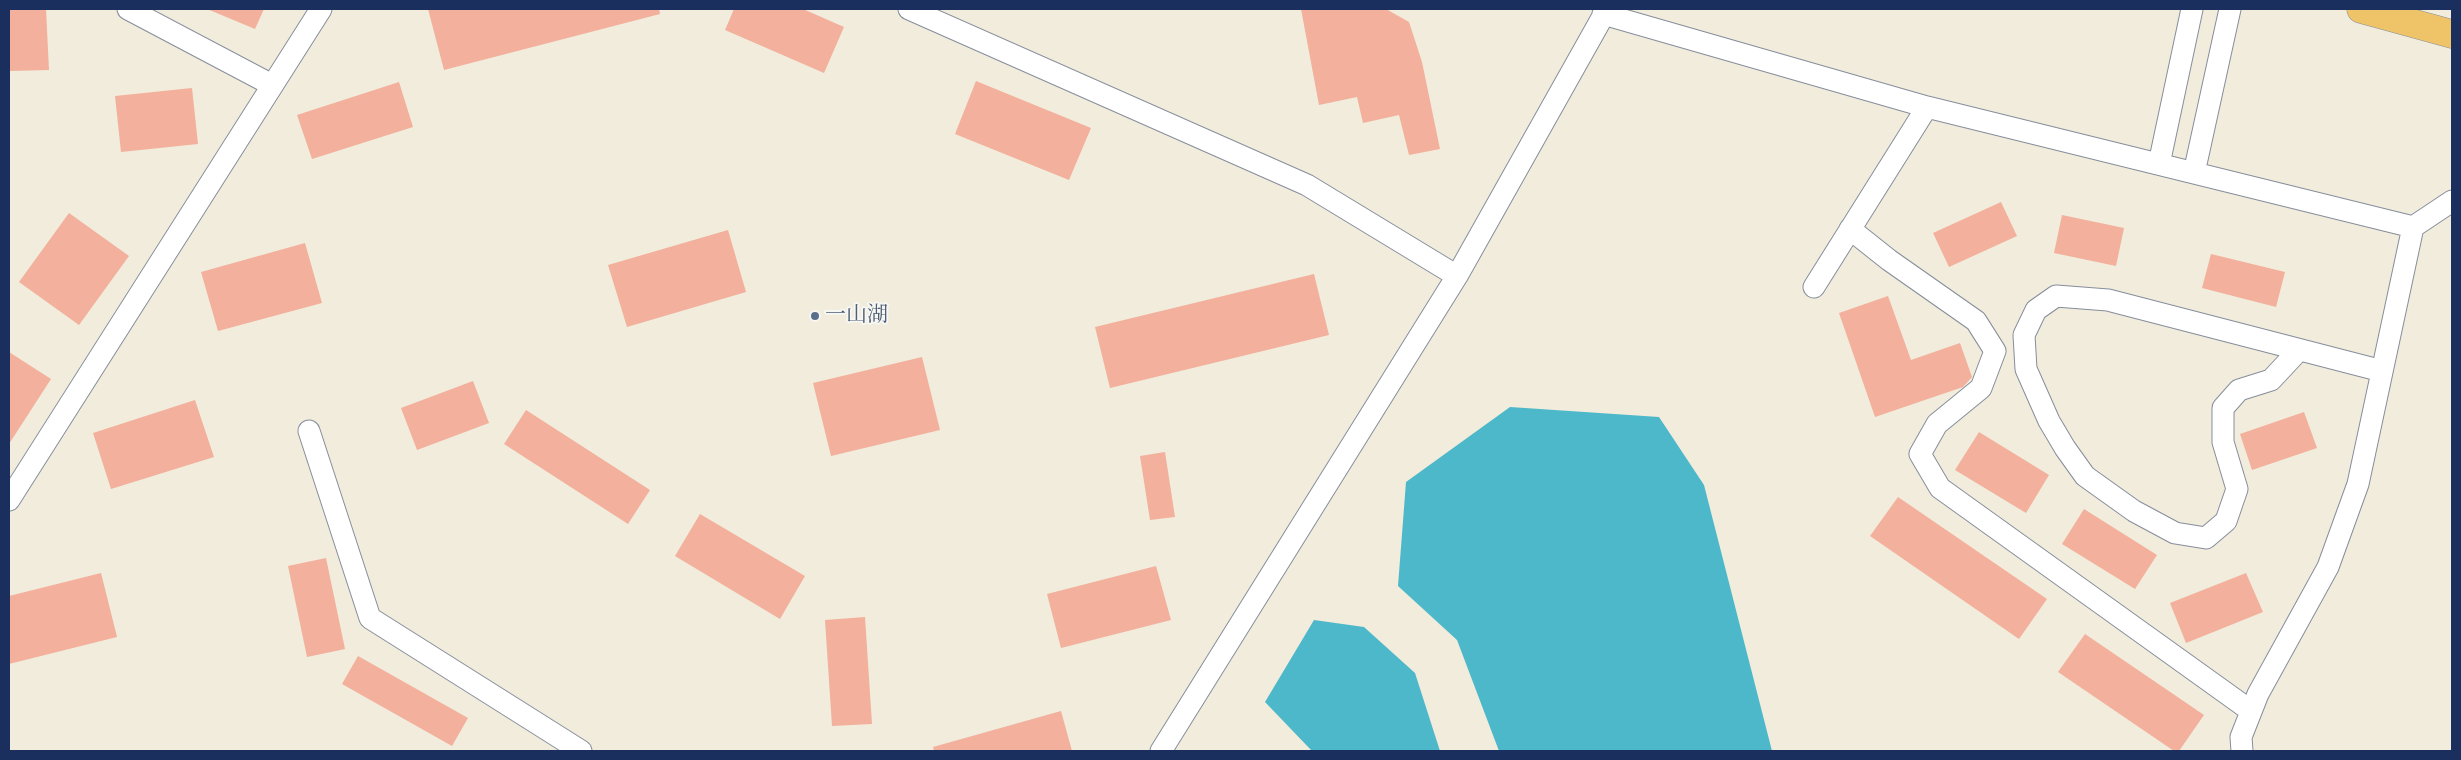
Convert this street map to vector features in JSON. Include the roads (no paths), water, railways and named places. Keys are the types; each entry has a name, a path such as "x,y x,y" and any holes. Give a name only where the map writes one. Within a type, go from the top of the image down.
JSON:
{"highway":[{"path":"2362,9 2452,34"}],"street":[{"path":"128,9 272,85"},
{"path":"9,500 320,9"},
{"path":"909,9 1307,185 1457,276"},
{"path":"2159,164 2192,9"},
{"path":"2194,174 2230,9"},
{"path":"1161,751 1457,276 1605,12 1926,107 2414,228"},
{"path":"1814,287 1926,107"},
{"path":"2242,751 2241,737 2258,694 2328,567 2358,484 2414,228 2452,201"},
{"path":"1850,229 1889,260 1976,322 1995,351 1981,388 1937,424 1920,454 1940,488 2251,711"},
{"path":"2299,350 2271,380 2239,390 2224,408 2224,442 2237,489 2226,521 2206,538 2176,533 2167,529 2134,511 2085,476 2049,421 2026,369 2024,335 2036,310 2056,296 2108,300 2382,371"},
{"path":"308,430 370,618 580,751"}],"water":[{"path":"1510,407 1659,417 1704,485 1772,751 1499,751 1457,640 1398,586 1406,482"},
{"path":"1314,620 1364,627 1415,673 1440,751 1312,751 1265,702"}],"place":[{"name":"一山湖","path":"815,316"}]}
